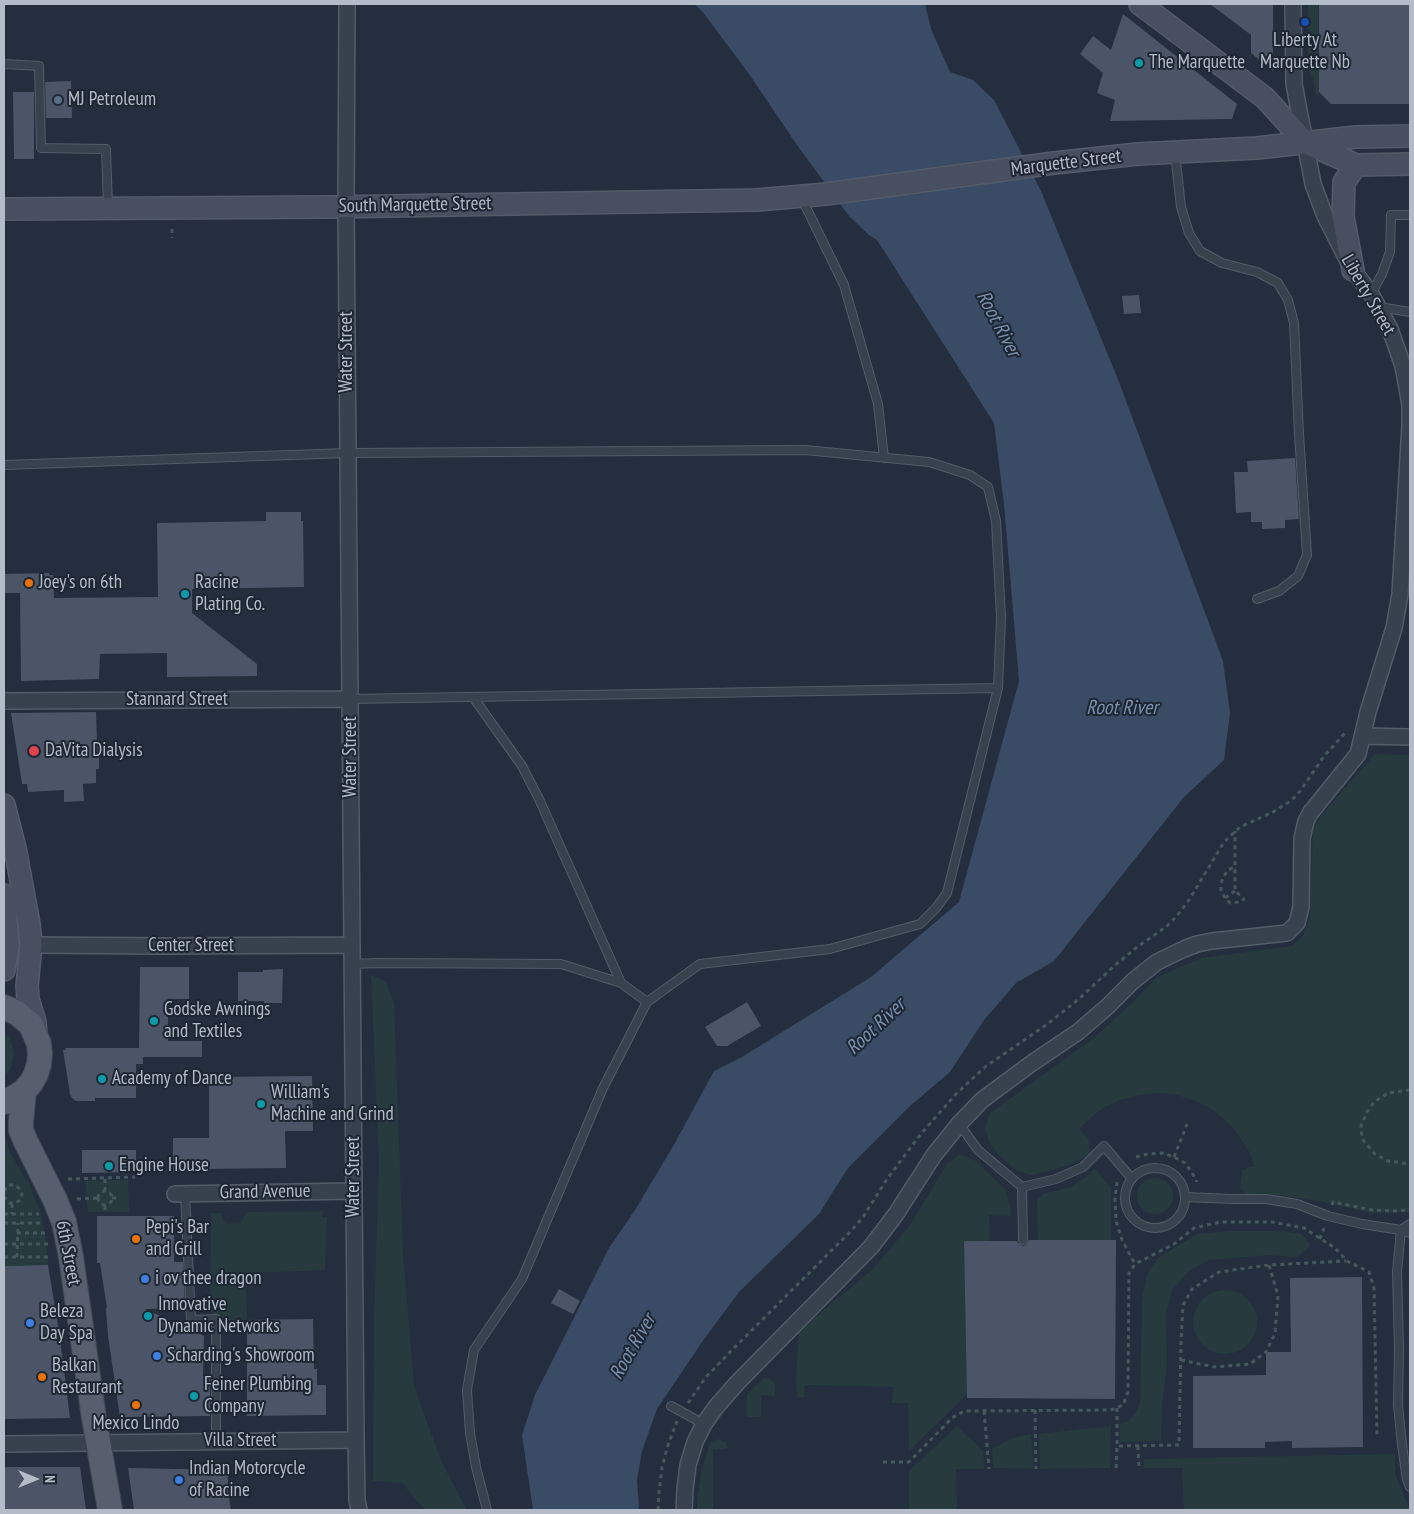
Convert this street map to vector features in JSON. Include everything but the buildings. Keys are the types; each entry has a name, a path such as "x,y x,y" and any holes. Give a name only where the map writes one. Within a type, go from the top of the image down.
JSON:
{"main road":[{"path":"4,1007 25,1018 36,1034 40,1049 36,1074 14,1097"},
{"name":"6th Street","path":"14,1097 21,1114 22,1130 26,1142 64,1222 110,1510"}],"street":[{"name":"Water Street","path":"347,4 346,206 352,964 356,1440 357,1500 359,1510"},
{"path":"1140,4 1265,98 1306,144"},
{"name":"Liberty Street","path":"684,1510 684,1489 688,1465 695,1442 704,1424 716,1407 738,1382 871,1247 884,1231 934,1155 959,1124 982,1100 1078,1032 1108,1007 1133,980 1157,962 1184,948 1197,944 1287,933 1293,928 1300,916 1302,839 1306,821 1311,812 1358,754 1368,712 1394,628 1400,594 1410,405 1403,366 1390,329 1371,294 1353,270 1325,216 1313,184 1294,84 1293,4"},
{"name":"Marquette Street","path":"826,194 1054,163 1138,154 1306,144 1356,137 1410,136"},
{"name":"Marquette Street","path":"1306,144 1356,165 1410,164"},
{"path":"1353,270 1344,217 1344,182 1356,165"},
{"name":"South Marquette Street","path":"4,209 757,200 826,194"},
{"name":"Stannard Street","path":"4,701 350,699"},
{"path":"1363,736 1410,737"},
{"path":"4,805 16,848 29,924 31,945 26,986 36,1034"},
{"path":"4,895 8,946 4,970"},
{"name":"Center Street","path":"31,945 352,945"},
{"name":"Grand Avenue","path":"180,1194 354,1191"},
{"name":"Villa Street","path":"4,1444 356,1440"}],"lane":[{"path":"4,64 38,66 41,148 106,148 108,208"},
{"path":"1175,153 1181,207 1188,233 1200,251 1222,262 1257,272 1278,283 1288,300 1294,323 1307,555 1298,576 1279,591 1257,599"},
{"path":"801,196 844,285 878,404 884,458"},
{"path":"1371,294 1382,274 1390,252 1391,215 1410,215"},
{"path":"1379,307 1410,312"},
{"path":"4,465 348,453 805,450 929,462 970,475 988,487 996,521 1001,618 998,688 947,893 936,908 920,924 830,949 700,964 647,1002 604,1088 522,1279 474,1350 466,1390 470,1433 487,1510"},
{"path":"350,699 998,688"},
{"path":"473,697 522,766 539,799 622,983"},
{"path":"352,964 561,964 622,983 647,1002"},
{"path":"959,1124 978,1150 1022,1187 1023,1240"},
{"path":"1022,1187 1056,1179 1083,1167 1104,1146 1132,1179"},
{"path":"1156,1168 1173,1174 1184,1188 1184,1207 1179,1216 1164,1227 1154,1228 1137,1222 1130,1215 1126,1206 1125,1196 1127,1187 1132,1179 1147,1169 1156,1168"},
{"path":"180,1194 191,1320 216,1319 216,1441"},
{"path":"1185,1198 1266,1199 1296,1204 1328,1216 1410,1233"},
{"path":"1401,1230 1410,1224"},
{"path":"1401,1230 1397,1272 1398,1405 1402,1445 1410,1487"},
{"path":"671,1406 704,1424"}],"path":[{"path":"172,229 172,238"},
{"path":"1235,867 1228,870 1221,883 1221,890 1230,903 1240,902 1244,899 1235,891 1236,830"},
{"path":"1225,898 1235,891"},
{"path":"1410,1090 1388,1092 1374,1102 1361,1126 1362,1140 1375,1154 1388,1161 1410,1164"},
{"path":"1174,1157 1187,1124"},
{"path":"1136,1157 1162,1153 1174,1157 1185,1163 1197,1182"},
{"path":"68,1179 134,1176"},
{"path":"105,1177 105,1191"},
{"path":"1118,1177 1115,1198 1116,1221 1122,1240 1135,1264"},
{"path":"4,1191 6,1187 12,1185 20,1189 22,1194 20,1200 12,1204"},
{"path":"105,1191 111,1194 112,1198"},
{"path":"97,1198 99,1194 105,1191"},
{"path":"4,1197 6,1201 12,1204"},
{"path":"77,1199 97,1198"},
{"path":"97,1198 100,1204 105,1206"},
{"path":"112,1198 120,1198"},
{"path":"105,1206 109,1204 112,1198"},
{"path":"12,1204 12,1214"},
{"path":"105,1206 105,1212"},
{"path":"4,1214 45,1214"},
{"path":"27,1223 28,1214"},
{"path":"883,1462 909,1462 952,1418 964,1411 1111,1410 1123,1405 1128,1392 1129,1273 1135,1264 1174,1244 1194,1228 1220,1222 1272,1222 1304,1228 1335,1248 1347,1262 1369,1272 1374,1288 1377,1434"},
{"path":"4,1223 47,1223"},
{"path":"17,1257 18,1223"},
{"path":"17,1233 49,1233"},
{"path":"4,1244 51,1244"},
{"path":"4,1257 51,1257"},
{"path":"1117,1446 1179,1445 1184,1305 1192,1289 1219,1272 1269,1265 1347,1262"},
{"path":"1181,1360 1214,1367 1250,1364 1266,1352 1275,1333 1278,1296 1269,1265"},
{"path":"1116,1468 1117,1408"},
{"path":"984,1410 989,1469"},
{"path":"1035,1410 1036,1469"},
{"path":"1138,1446 1140,1468"}],"green space":[{"path":"1308,4 1318,4 1319,97 1316,95 1314,82 1308,66"},
{"path":"1375,754 1410,755 1410,1212 1372,1213 1319,1201 1263,1193 1246,1194 1240,1188 1242,1170 1254,1166 1250,1153 1235,1130 1208,1107 1177,1095 1158,1093 1139,1095 1120,1100 1103,1108 1079,1129 1088,1138 1090,1154 1067,1166 1032,1175 1017,1171 999,1155 990,1144 985,1128 990,1113 1094,1038 1155,979 1202,958 1292,946 1302,937 1310,919 1313,830 1321,816"},
{"path":"371,975 386,982 394,1003 403,1255 414,1386 441,1461 467,1510 425,1510 402,1483 373,1481 374,1320 379,1159"},
{"path":"4,1034 8,1037 14,1053 10,1069 4,1076"},
{"path":"4,1128 10,1152 31,1188 41,1214 48,1265 4,1266"},
{"path":"960,1154 976,1161 1005,1189 1011,1216 989,1215 990,1241 964,1241 967,1394 909,1451 908,1403 892,1403 893,1387 805,1385 804,1397 797,1397 796,1378 799,1331 874,1268 910,1225 947,1164"},
{"path":"1095,1169 1111,1188 1111,1240 1038,1240 1037,1200 1043,1194 1071,1187"},
{"path":"1155,1178 1162,1179 1168,1183 1172,1189 1172,1203 1168,1209 1162,1213 1155,1214 1148,1213 1142,1209 1138,1203 1137,1196 1138,1189 1142,1183 1148,1179"},
{"path":"128,1180 129,1212 88,1212 85,1181"},
{"path":"323,1211 323,1217 327,1217 325,1270 246,1273 247,1320 225,1324 210,1311 211,1213 220,1213 226,1224 240,1223 247,1212"},
{"path":"1230,1231 1280,1231 1302,1234 1310,1245 1298,1257 1270,1255 1209,1260 1188,1272 1172,1290 1166,1315 1167,1363 1162,1405 1161,1441 1120,1442 1120,1424 1128,1421 1136,1412 1140,1403 1142,1301 1147,1274 1157,1259 1198,1234"},
{"path":"1219,1290 1231,1290 1248,1299 1255,1310 1257,1322 1255,1334 1248,1345 1231,1354 1219,1354 1207,1349 1198,1340 1193,1328 1193,1316 1198,1304 1207,1295"},
{"path":"764,1378 770,1379 775,1384 775,1396 761,1395 761,1417 747,1417 747,1394"},
{"path":"957,1426 983,1451 984,1469 956,1469 957,1510 909,1510 909,1471"},
{"path":"1111,1426 1110,1468 1040,1469 1039,1434"},
{"path":"1031,1434 1032,1469 993,1468 992,1449 1012,1438"},
{"path":"718,1439 725,1442 728,1448 713,1450 713,1510 697,1510 702,1470 710,1442"},
{"path":"1395,1454 1395,1474 1410,1510 1184,1510 1182,1468 1144,1468 1144,1459"}],"water":[{"name":"Root River","path":"694,4 925,4 931,29 950,72 973,80 994,100 1041,191 1119,382 1223,661 1230,713 1224,760 1184,797 1054,961 1016,983 984,1020 950,1072 910,1106 848,1168 819,1214 739,1292 702,1342 657,1409 642,1451 637,1480 639,1510 533,1510 522,1435 535,1395 609,1248 635,1210 675,1143 714,1071 742,1057 871,977 959,902 1019,681 1004,504 994,423 877,240 849,216 797,145 749,74 702,11"}],"place":[{"name":"Liberty At Marquette Nb","path":"1305,22"},
{"name":"The Marquette","path":"1139,63"},
{"name":"MJ Petroleum","path":"58,100"},
{"name":"Joey's on 6th","path":"29,583"},
{"name":"Racine Plating Co.","path":"185,594"},
{"name":"DaVita Dialysis","path":"34,751"},
{"name":"Godske Awnings and Textiles","path":"154,1021"},
{"name":"Academy of Dance","path":"102,1079"},
{"name":"William's Machine and Grind","path":"261,1104"},
{"name":"Engine House","path":"109,1166"},
{"name":"Pepi's Bar and Grill","path":"136,1239"},
{"name":"i ov thee dragon","path":"145,1279"},
{"name":"Innovative Dynamic Networks","path":"148,1316"},
{"name":"Beleza Day Spa","path":"30,1323"},
{"name":"Scharding's Showroom","path":"157,1356"},
{"name":"Balkan Restaurant","path":"42,1377"},
{"name":"Feiner Plumbing Company","path":"194,1396"},
{"name":"Mexico Lindo","path":"136,1405"},
{"name":"Indian Motorcycle of Racine","path":"179,1480"}]}
